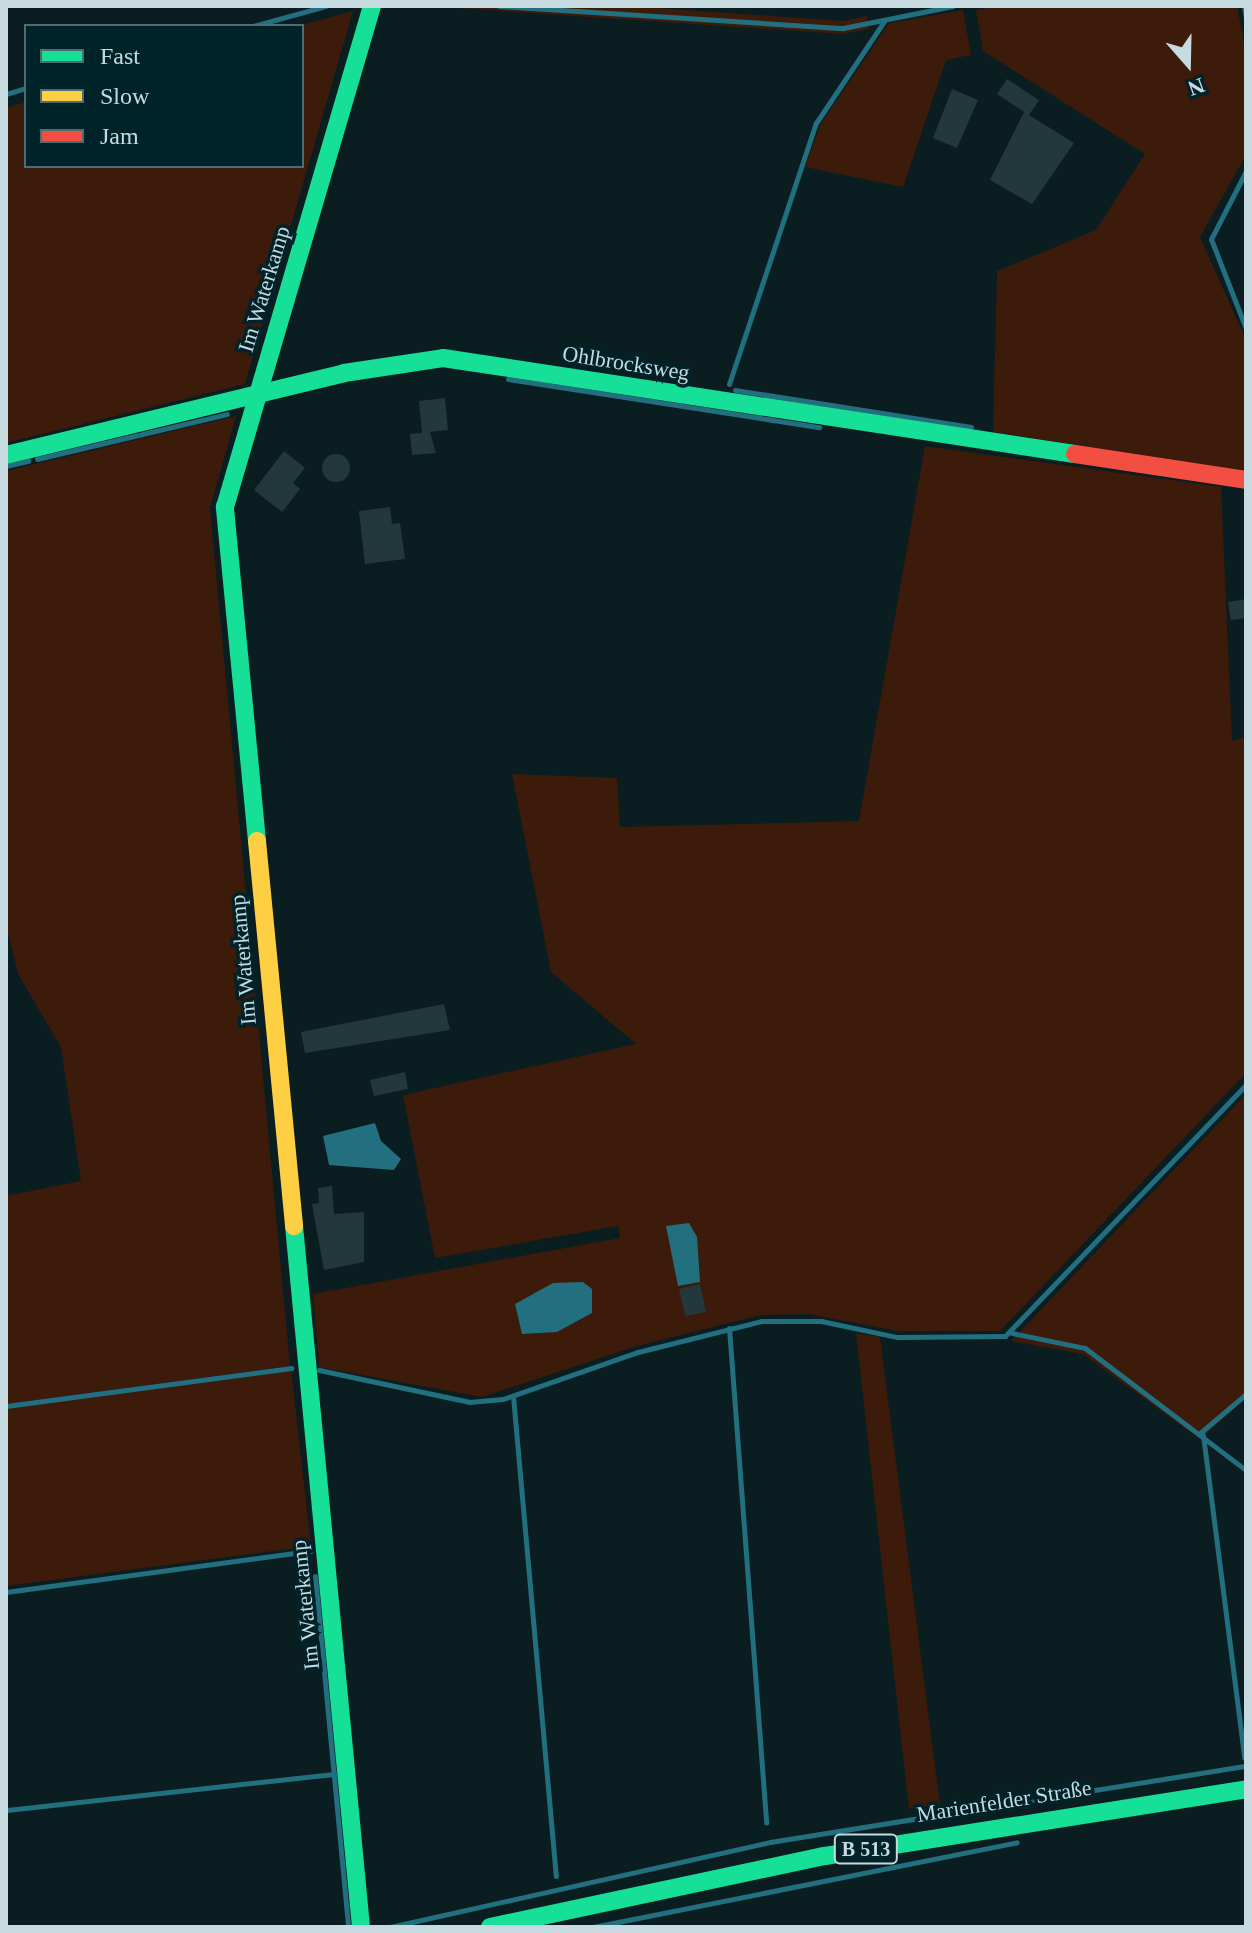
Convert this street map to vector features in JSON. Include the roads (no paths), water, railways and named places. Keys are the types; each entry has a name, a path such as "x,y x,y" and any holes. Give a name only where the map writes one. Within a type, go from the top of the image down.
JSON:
{"street":[{"name":"Im Waterkamp","path":"361,1927 225,507 369,13"},
{"name":"Ohlbrocksweg","path":"6,455 258,393 407,360 443,358 1246,480"},
{"name":"Marienfelder Straße","path":"490,1927 840,1853 1246,1789"}],"water":[{"path":"375,1123 381,1141 401,1159 394,1170 329,1165 323,1136"},
{"path":"689,1223 697,1237 700,1282 678,1286 666,1226"},
{"path":"583,1282 592,1289 592,1313 557,1332 522,1334 515,1304 553,1283"}],"waterway":[{"path":"260,24 326,6"},
{"path":"499,6 843,28 953,6"},
{"path":"1244,6 1246,18"},
{"path":"729,384 816,123 885,20"},
{"path":"6,94 24,89"},
{"path":"1246,171 1211,239 1246,329"},
{"path":"508,379 819,427"},
{"path":"735,390 971,427"},
{"path":"37,459 227,414"},
{"path":"6,466 28,461"},
{"path":"319,1370 469,1402 503,1399 638,1352 761,1321 821,1321 897,1337 1005,1336 1246,1085"},
{"path":"729,1328 766,1823"},
{"path":"1012,1333 1085,1348 1246,1470"},
{"path":"6,1406 291,1368"},
{"path":"1200,1433 1246,1394"},
{"path":"513,1396 556,1876"},
{"path":"1203,1435 1244,1757"},
{"path":"6,1592 311,1551"},
{"path":"315,1576 348,1927"},
{"path":"390,1927 770,1842 1246,1766"},
{"path":"7,1810 334,1774"},
{"path":"593,1927 1017,1842"}]}
